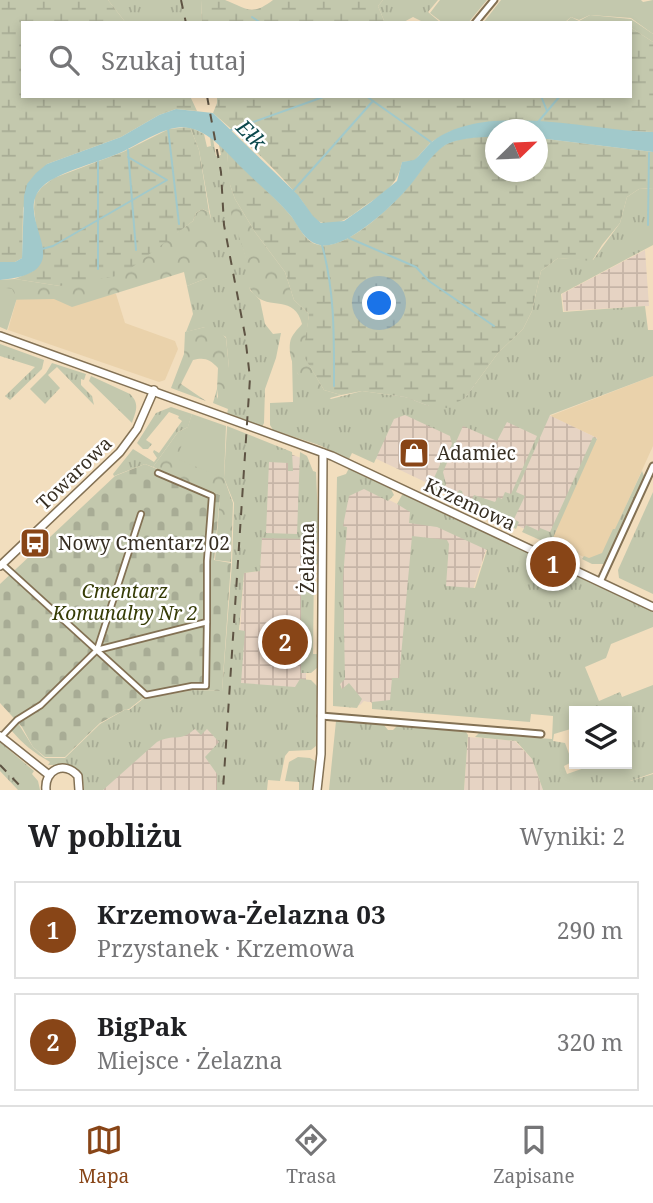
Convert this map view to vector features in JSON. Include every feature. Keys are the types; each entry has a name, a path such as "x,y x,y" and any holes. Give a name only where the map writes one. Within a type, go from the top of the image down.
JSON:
{"street":[{"path":"477,21 494,0"},
{"path":"0,336 153,390"},
{"name":"Krzemowa","path":"153,390 323,453 653,607"},
{"name":"Towarowa","path":"1,565 126,445 137,429 153,390"},
{"name":"Żelazna","path":"317,790 321,716 323,453"},
{"path":"600,582 653,466"},
{"path":"1,565 146,695 206,686 212,496 158,473"},
{"path":"49,775 0,737 17,720 41,705 97,650 141,514"},
{"path":"97,650 207,622"},
{"path":"321,716 541,734"},
{"path":"46,790 46,781 57,768 69,768 78,776 79,790"}],"shaded area":[{"path":"645,250 649,306 564,311 562,294"},
{"path":"116,294 125,323 175,341 178,349 165,380 159,382 8,330 17,298"},
{"path":"653,376 653,446 604,554 588,559 550,541 597,438 550,416"},
{"path":"482,383 597,438 550,541 345,444 358,400"},
{"path":"266,445 301,458 306,539 306,680 294,695 236,690 244,573 260,571"},
{"path":"364,488 487,547 433,712 374,707 371,702 364,701 360,705 348,704 339,681 340,533 348,496"},
{"path":"223,721 218,790 99,790 162,735"},
{"path":"468,737 515,741 532,759 543,790 464,790"}],"green space":[{"path":"0,0 108,0 124,21 21,21 21,98 191,98 197,111 176,109 159,115 121,137 47,164 23,208 22,258 15,262 0,262"},
{"path":"108,0 201,0 202,21 124,21"},
{"path":"201,0 225,0 254,10 273,0 383,0 378,6 384,21 202,21"},
{"path":"383,0 438,0 428,12 439,21 421,21 413,17 406,21 384,21 378,6"},
{"path":"440,0 487,0 470,21 440,21 430,13"},
{"path":"501,0 653,0 653,34 631,18 590,15 579,20 571,17 566,21 485,21"},
{"path":"590,15 631,19 653,34 653,42 632,28 632,21 579,21"},
{"path":"632,28 653,42 653,132 548,127 548,119 485,119 485,124 449,132 431,142 414,161 402,162 394,182 385,192 351,216 329,224 315,219 279,174 213,113 217,98 632,98"},
{"path":"190,127 204,134 207,147 211,146 210,137 213,139 216,156 221,155 219,144 227,151 233,218 246,258 250,290 260,300 265,324 273,334 281,333 265,389 262,427 227,414 228,409 213,403 217,389 217,399 229,368 226,337 205,327 186,332 193,314 187,286 207,278 211,219 199,150"},
{"path":"190,127 199,150 209,212 202,209 196,213 193,221 122,275 60,286 15,279 33,271 35,196 42,187 54,178 123,152 169,129"},
{"path":"485,136 485,182 548,182 548,139 653,152 653,188 639,189 627,197 620,223 592,261 558,258 541,271 532,311 523,329 498,353 465,398 447,408 429,406 405,397 362,391 341,395 324,390 303,355 309,314 294,300 285,272 255,232 235,199 229,182 227,151 284,208 311,242 323,245 336,243 364,228 400,196 434,154 443,146 462,139"},
{"path":"229,182 235,199 255,232 285,272 294,300 309,314 304,356 324,390 341,395 323,400 310,390 299,376 290,351 293,335 302,324 298,315 287,306 258,298 250,289 245,256 230,206"},
{"path":"653,188 653,245 561,294 563,312 645,306 648,330 653,330 653,376 550,415 516,492 525,496 514,519 519,522 516,529 454,500 459,490 462,491 464,499 470,502 474,495 495,502 498,497 502,499 505,492 511,494 537,436 507,422 497,441 463,426 443,472 446,484 441,494 424,486 428,478 434,478 442,460 444,461 452,444 450,436 405,415 394,419 374,463 352,453 349,459 319,445 273,430 270,425 270,403 293,402 292,359 298,374 331,399 362,391 405,397 429,406 465,398 498,353 523,329 532,311 541,271 558,258 593,260 620,223 627,197 639,189"},
{"path":"202,209 209,212 211,219 211,273 207,278 187,286 184,272 72,307 54,299 0,300 0,280 15,279 60,286 178,232 193,221 196,213"},
{"path":"0,287 12,289 17,298 7,330 0,327"},
{"path":"214,327 226,338 229,368 228,406 219,404 218,368 207,360 193,360 181,384 206,401 171,388 184,354 185,332"},
{"path":"0,344 44,360 42,369 10,400 5,396 35,367 0,356"},
{"path":"52,363 86,374 84,380 81,379 81,385 92,396 94,405 57,367 48,375 60,388 45,404 30,389"},
{"path":"91,376 130,394 136,404 132,423 89,381"},
{"path":"171,407 192,414 188,427 178,432 153,467 145,464 114,476 133,449 154,462 157,458 154,450 159,453 182,421 179,416 169,412 146,440 152,444 148,449 143,449 137,443 156,413"},
{"path":"192,414 226,426 224,478 177,459"},
{"path":"227,426 292,452 293,471 288,471 288,463 269,462 266,533 297,534 300,452 307,456 313,471 316,472 319,541 315,545 307,545 306,539 262,538 260,571 244,573 239,630 245,631 241,683 295,687 300,679 311,680 317,686 316,746 311,750 289,751 285,756 280,781 268,780 267,790 217,790 217,774 205,757 219,742 207,729 201,735 195,729 185,736 157,742 103,790 84,790 78,771 68,766 48,765 50,762 29,748 11,730 18,723 33,747 45,758 65,758 100,724 126,709 129,710 143,699 193,690 222,691 234,503 224,478"},
{"path":"188,427 186,440 224,478 233,503 231,562 215,560 220,495 153,467 178,432"},
{"path":"593,437 597,439 552,540 578,552 576,556 522,532 526,525 539,531 540,528 550,532"},
{"name":"Cmentarz Komunalny Nr 2","path":"145,464 220,495 214,560 231,563 222,691 193,690 143,698 129,709 100,723 65,757 45,757 33,747 22,727 0,703 0,584 115,476"},
{"path":"349,468 390,487 394,495 388,501 364,489 349,496 343,526 347,527 343,578 345,679 340,684 342,689 349,683 362,699 357,708 333,706 337,477 346,474"},
{"path":"642,471 644,476 604,564 592,564 582,559 584,556 589,558 602,553"},
{"path":"653,492 653,594 619,578 618,570"},
{"path":"402,495 653,611 653,627 611,644 606,658 585,667 599,701 620,692 622,697 653,685 653,773 630,781 653,774 653,790 543,790 532,759 516,741 475,737 479,733 552,739 553,716 531,714 530,722 372,709 372,702 390,700 392,678 399,678 412,536 447,540 446,586 475,588 487,550 437,527 409,523 410,512 397,504"},
{"path":"301,552 315,552 319,557 319,564 314,564 313,654 318,654 318,667 311,673 301,673"},
{"path":"336,721 384,725 388,730 397,726 466,732 468,735 464,790 329,790"},
{"path":"0,742 34,771 32,774 38,781 40,790 18,790 0,771"},
{"path":"298,757 315,761 313,790 299,790 299,782 285,781 289,762"}],"water":[{"path":"176,109 213,113 298,195 321,223 344,221 397,181 402,162 414,160 433,141 455,129 485,123 485,137 459,140 445,145 379,217 342,241 320,245 306,237 285,209 209,137 189,128 179,127 161,132 115,155 69,171 42,187 35,200 34,214 42,242 43,255 39,267 25,275 0,280 0,262 15,262 22,258 24,196 27,184 36,173 47,164 121,137 159,115"},
{"path":"548,122 653,132 653,152 548,139"}],"waterway":[{"path":"252,17 258,21"},
{"name":"Ełk","path":"231,130 320,98"},
{"path":"369,98 431,142"},
{"path":"542,98 547,111"},
{"path":"541,119 558,98"},
{"path":"292,192 373,101"},
{"path":"168,128 179,224"},
{"path":"128,150 136,250"},
{"path":"648,225 649,153"},
{"path":"42,249 53,246 167,180 128,157"},
{"path":"98,162 98,269"},
{"path":"349,238 416,267 429,281 494,326"},
{"path":"322,245 332,298 334,386"}],"railway":[{"path":"181,0 186,21"},
{"path":"207,98 221,172 224,225 245,335 250,378 223,790"},
{"path":"0,765 24,790"}],"place":[{"name":"Adamiec","path":"414,453"},
{"name":"Nowy Cmentarz 02","path":"35,543"},
{"name":"Krzemowa-Żelazna 03","path":"553,564"},
{"name":"BigPak","path":"285,642"}]}
